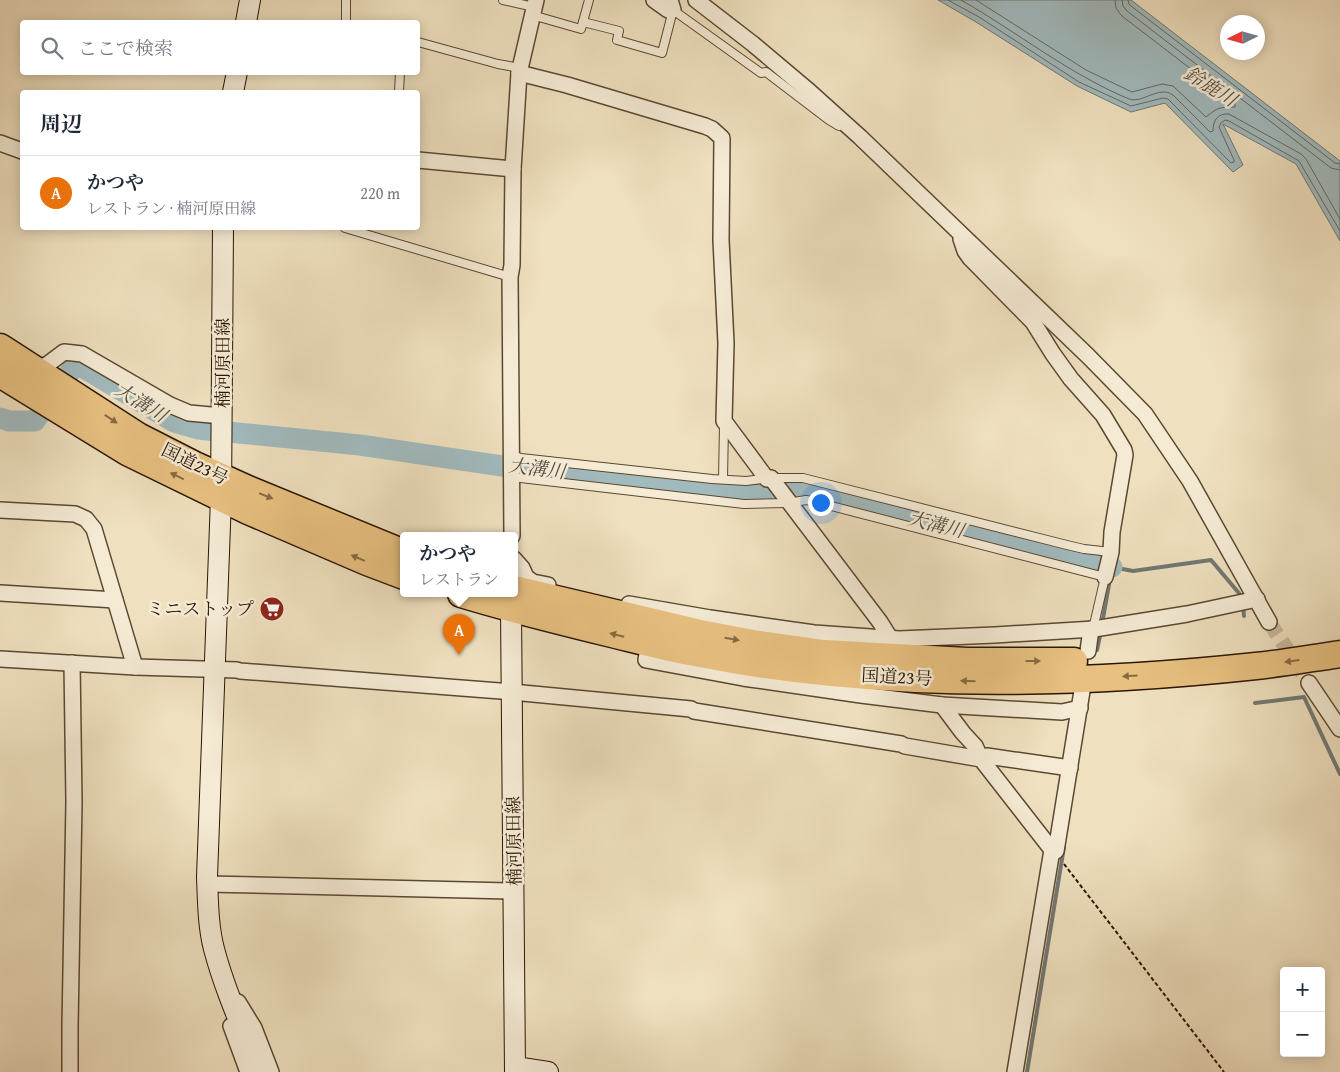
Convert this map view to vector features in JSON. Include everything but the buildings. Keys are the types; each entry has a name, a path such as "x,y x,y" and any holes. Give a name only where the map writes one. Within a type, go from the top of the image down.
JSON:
{"highway":[{"name":"国道23号","path":"0,347 127,452 221,487 367,562 400,574"},
{"name":"国道23号","path":"0,374 52,390"},
{"name":"国道23号","path":"221,487 248,489 400,551"},
{"name":"国道23号","path":"512,597 744,641 824,652 885,657 1050,662 1252,648 1340,636"},
{"name":"国道23号","path":"512,597 649,642 693,653 780,667 901,678 973,681 1092,678 1163,674 1257,665 1340,654"}],"main road":[{"path":"233,90 236,75"},
{"name":"楠河原田線","path":"223,230 222,448 207,884 214,948 224,980 260,1072"},
{"name":"楠河原田線","path":"512,597 515,1070"},
{"path":"515,1070 548,1072"}],"street":[{"path":"654,0 668,10 671,5"},
{"path":"696,0 760,50 860,137 1088,356 1145,414 1190,481 1254,600 1269,622"},
{"path":"512,532 510,277 512,265 513,169 519,70 534,7"},
{"path":"519,70 705,126 712,129 722,138 720,184 721,240 726,343 724,421 880,622 891,643"},
{"path":"0,143 20,150"},
{"path":"420,160 513,169"},
{"path":"957,231 970,258 1032,322 1071,379 1103,415 1124,450 1125,455 1106,576"},
{"path":"52,390 48,364 64,352 82,354 170,405 189,413 222,418"},
{"path":"0,510 75,514 86,519 94,529 135,668"},
{"path":"518,564 526,577 533,582 632,604 710,618 891,643 1097,628 1188,614 1254,600"},
{"path":"0,593 116,600"},
{"path":"1088,651 1097,628"},
{"path":"649,642 646,660 743,678 889,693 942,705 1062,712 1080,708"},
{"path":"0,659 135,668 237,670 512,692 691,709 981,759 987,756 1070,768"},
{"path":"70,1072 74,802 72,664"},
{"path":"1309,683 1340,729"},
{"path":"1052,850 1056,851 1082,691"},
{"path":"942,705 963,734 975,746 981,759 1052,850 1015,1072"},
{"path":"207,884 514,891"},
{"path":"224,980 227,1014 248,1072"},
{"path":"224,980 254,1028 271,1072"}],"lane":[{"path":"346,0 346,20"},
{"path":"503,0 534,7 581,29 589,0"},
{"path":"583,22 619,31 617,40 662,53 671,5 761,73 766,72 829,120 860,137"},
{"path":"420,43 519,70"},
{"path":"399,90 400,75"},
{"path":"352,230 510,277"},
{"path":"723,480 724,421"},
{"path":"512,457 723,480 746,481 792,478 813,480 1067,545 1110,553"},
{"path":"512,476 718,502 758,504 812,501 1106,576 1097,628"}],"path":[{"path":"1064,864 1224,1072"}],"water":[{"name":"鈴鹿川","path":"938,0 1131,0 1340,161 1340,241 1296,164 1223,124 1243,165 1233,172 1165,103 1131,112 1077,86"}],"waterway":[{"name":"大溝川","path":"0,418 9,421 35,421 77,364 174,422 198,429 360,445 502,466 740,494 771,494 801,490 820,493 1112,567"},
{"path":"1112,567 1133,571 1211,560 1243,598"},
{"path":"1102,624 1110,579"},
{"path":"1243,605 1244,616"},
{"path":"1097,650 1101,631"},
{"path":"1255,703 1304,697 1340,774"},
{"path":"1027,1072 1064,847"}],"tunnel":[{"path":"1269,622 1309,683"}],"place":[{"name":"ミニストップ","path":"272,609"},
{"name":"かつや","path":"459,655"}]}
